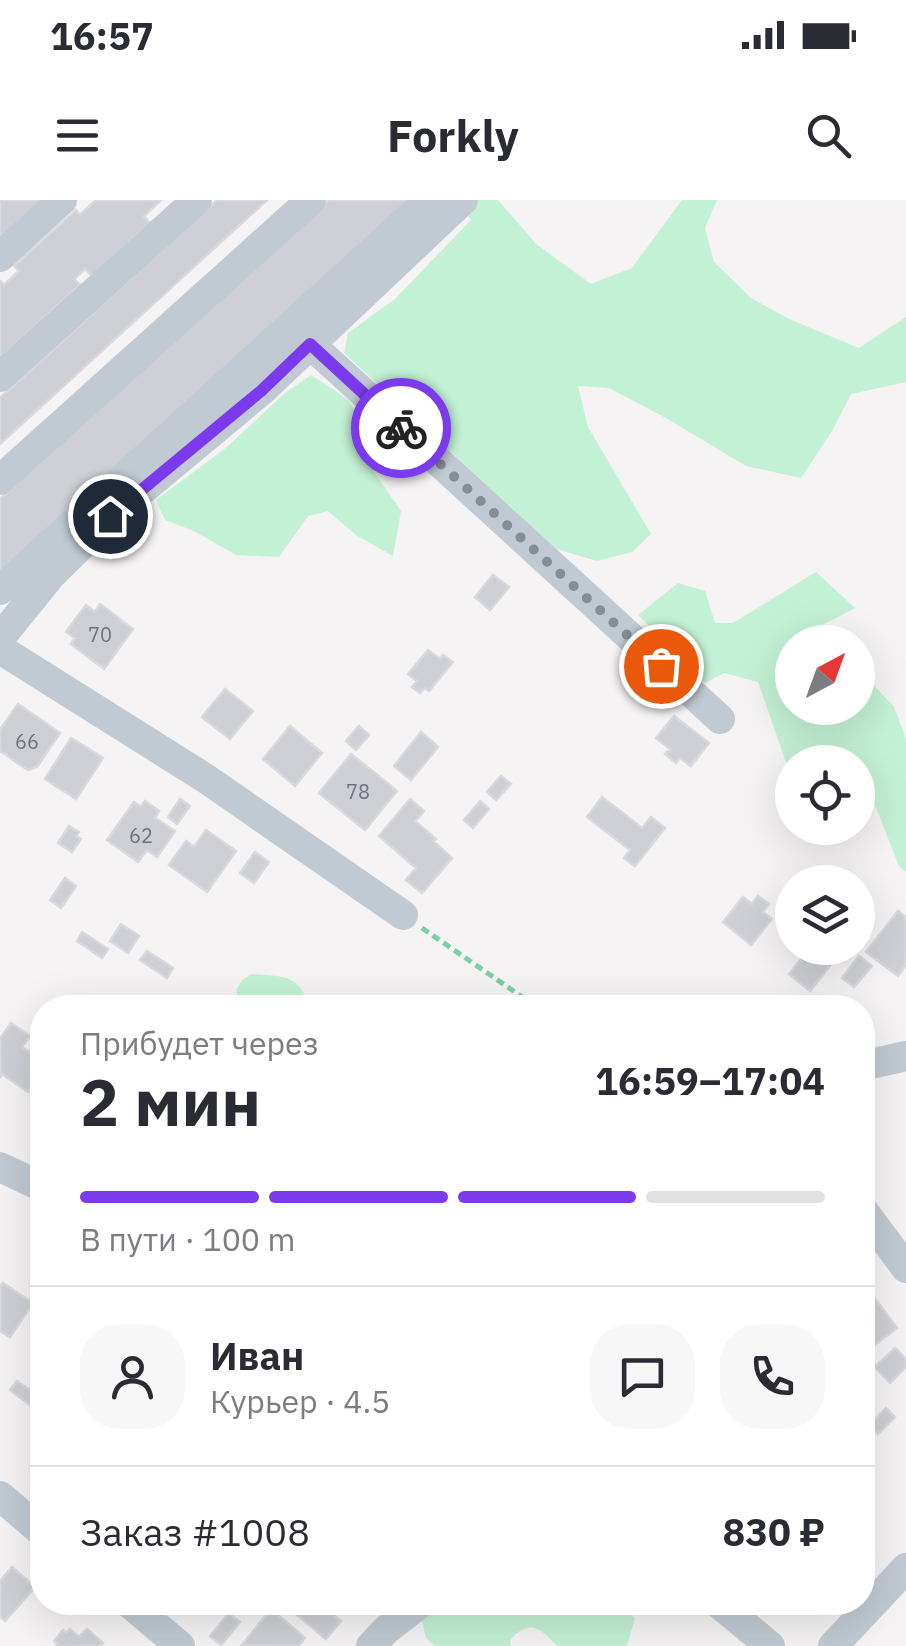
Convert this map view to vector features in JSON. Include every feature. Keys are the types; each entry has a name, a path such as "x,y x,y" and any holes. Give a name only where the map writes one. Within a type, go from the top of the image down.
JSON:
{"street":[{"path":"0,257 62,200"},
{"path":"0,376 197,200"},
{"path":"0,480 310,200"},
{"path":"0,590 429,200"},
{"path":"0,638 51,575 110,516 261,391 463,200"},
{"path":"310,344 720,720"},
{"path":"0,649 205,778 404,915"},
{"path":"875,1063 906,1056"},
{"path":"0,1167 30,1181"},
{"path":"875,1226 906,1268"},
{"path":"0,1496 30,1522"},
{"path":"875,1601 906,1568"},
{"path":"143,1615 180,1646"},
{"path":"371,1646 405,1615"},
{"path":"733,1615 770,1646"},
{"path":"833,1646 862,1615"}],"path":[{"path":"404,915 519,995"}],"green space":[{"path":"455,200 498,200 536,244 591,284 632,268 682,200 717,200 705,228 714,262 751,298 789,319 859,348 906,317 906,382 851,394 801,478 746,466 609,388 578,386 588,427 651,534 632,552 597,561 556,549 344,353 348,333 395,299 471,220"},
{"path":"311,375 349,400 365,434 374,472 401,511 393,556 356,535 328,511 308,516 279,557 236,555 165,520 156,500 227,447 285,393"},
{"path":"816,572 855,608 823,625 775,625 775,725 875,725 875,686 894,707 906,739 906,872 899,866 875,805 875,745 780,745 758,682 724,673 705,683 638,615 678,583 705,591 715,623 733,623"},
{"path":"252,974 289,979 304,995 237,995 242,980"},
{"path":"427,1615 635,1618 627,1646 557,1646 546,1634 529,1627 510,1640 511,1646 435,1646 426,1638 422,1621"}],"building":[{"path":"0,200 43,200 0,239"},
{"path":"96,200 161,200 144,216 150,223 92,276 85,269 74,279 80,285 0,358 0,281 4,285 19,271 14,266 76,210 80,215"},
{"path":"217,200 267,200 0,444 0,398"},
{"path":"329,200 413,200 0,576 0,499"},
{"path":"493,575 509,587 490,610 475,597"},
{"path":"100,604 133,629 104,669 71,644 75,638 66,632 86,605 95,612"},
{"path":"428,650 453,662 429,691 425,688 420,693 412,687 417,681 408,674"},
{"path":"225,689 253,711 230,739 202,717"},
{"path":"18,704 60,733 37,767 28,770 0,751 0,730"},
{"path":"674,716 709,743 691,766 680,758 676,763 665,754 670,749 656,738"},
{"path":"290,726 322,753 295,786 263,759"},
{"path":"359,726 369,735 356,750 346,741"},
{"path":"421,732 438,747 411,780 394,766"},
{"path":"71,738 103,758 76,799 45,779"},
{"path":"351,754 397,791 365,830 319,793"},
{"path":"501,776 511,784 496,800 487,792"},
{"path":"602,797 642,828 651,817 665,828 635,866 624,858 630,850 587,817"},
{"path":"180,799 190,806 177,824 168,817"},
{"path":"410,799 424,811 415,821 452,858 422,893 406,880 416,868 379,836"},
{"path":"145,801 159,811 155,818 175,831 157,857 147,850 138,862 107,840 134,802 141,807"},
{"path":"480,801 489,809 473,828 464,820"},
{"path":"69,826 79,832 76,836 81,839 72,852 58,843"},
{"path":"206,830 236,851 207,892 169,865 186,841 194,847"},
{"path":"255,852 269,862 254,883 240,873"},
{"path":"65,878 76,886 61,908 50,900"},
{"path":"758,896 769,904 763,912 772,919 751,945 723,922 743,897 752,904"},
{"path":"898,911 906,917 906,965 898,976 875,959 875,940"},
{"path":"121,924 139,936 128,953 110,941"},
{"path":"82,932 108,949 102,958 77,941"},
{"path":"147,951 173,968 167,978 140,960"},
{"path":"796,965 830,966 810,991 789,974"},
{"path":"852,965 872,966 854,987 842,978"},
{"path":"11,1023 30,1036 22,1047 30,1053 28,1092 2,1074 0,1078 0,1039"},
{"path":"3,1283 30,1301 30,1307 10,1337 0,1331"},
{"path":"875,1299 897,1328 875,1344"},
{"path":"895,1348 906,1359 906,1367 890,1383 875,1367"},
{"path":"17,1381 30,1390 30,1405 10,1390"},
{"path":"886,1408 895,1417 878,1434 875,1420"},
{"path":"12,1567 30,1583 30,1593 5,1621 0,1617 0,1581"},
{"path":"227,1615 240,1622 221,1645 210,1636"},
{"path":"266,1615 278,1615 305,1638 298,1646 242,1645"},
{"path":"297,1615 334,1615 341,1621 326,1639"},
{"path":"70,1629 79,1637 87,1629 103,1643 56,1646 54,1641 63,1630 66,1633"}],"way so far":[{"path":"401,428 661,666"}],"route":[{"path":"110,516 261,391 310,344 401,428"}]}
